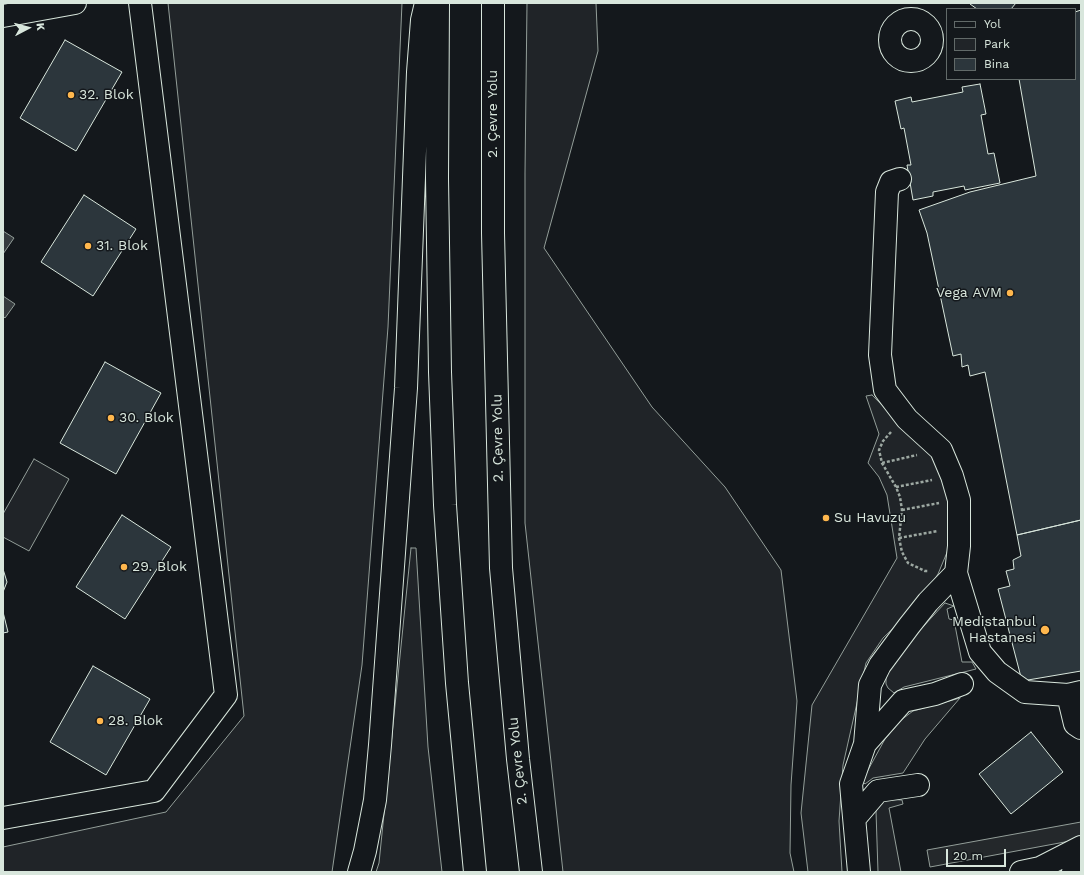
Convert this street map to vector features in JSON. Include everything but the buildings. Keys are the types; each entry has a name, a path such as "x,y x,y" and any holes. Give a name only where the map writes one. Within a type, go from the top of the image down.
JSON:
{"main road":[{"path":"3,16 75,3"},
{"path":"3,818 154,791 226,695 140,3"},
{"path":"359,872 365,851 375,800 381,737 406,388 418,72 422,20 426,3"},
{"path":"438,3 437,178 440,372 445,505 457,683 475,872"},
{"name":"2. Çevre Yolu","path":"493,3 493,233 501,568 518,759 531,872"},
{"path":"900,179 891,182 887,192 880,355 885,390 907,419 941,450 952,476 959,500 959,546 956,573 980,652 997,672 1025,692 1075,694 1075,724 1081,728"},
{"path":"859,872 851,784 865,744 870,685 880,665 928,602 956,573"},
{"path":"865,744 902,701 935,694 962,684"},
{"path":"855,818 878,791 918,785"},
{"path":"1021,872 1040,868 1081,847"},
{"path":"1073,872 1081,868"}],"path":[{"path":"907,419 893,429 882,441 880,450 882,463 900,497 902,510 900,538 902,552 908,563 925,571 956,573"},
{"path":"882,463 941,450"},
{"path":"896,487 952,476"},
{"path":"902,510 959,500"},
{"path":"900,538 959,527"}],"green space":[{"path":"168,3 402,3 388,327 362,665 332,872 3,872 3,847 166,812 244,716"},
{"path":"527,3 596,3 598,51 544,248 652,407 725,487 781,570 797,701 791,785 790,853 794,872 563,872 525,523 525,173"},
{"path":"872,395 932,456 941,470 949,505 950,525 948,550 938,574 925,594 908,614 883,638 866,663 843,765 839,821 842,872 808,872 801,813 812,705 897,558 887,495 879,477 868,463 879,434 866,396"},
{"path":"34,459 69,479 29,551 3,537 3,514"},
{"path":"411,548 416,548 428,747 442,872 376,872 379,863"},
{"path":"945,603 954,606 947,609 949,619 954,620 962,662 972,662 976,669 904,687 894,693 888,688 886,678 896,656"},
{"path":"960,698 925,739 903,773 873,778 865,784 862,781 885,739 901,720 913,711"},
{"path":"883,799 902,800 903,804 889,808 901,872 878,872 876,811"}],"shaded area":[{"path":"3,231 14,238 3,254"},
{"path":"3,296 15,304 5,318 3,316"},
{"path":"1081,822 1081,839 930,867 927,850"}],"place":[{"name":"32. Blok","path":"71,95"},
{"name":"31. Blok","path":"88,246"},
{"name":"Vega AVM","path":"1010,293"},
{"name":"30. Blok","path":"111,418"},
{"name":"Su Havuzu","path":"826,518"},
{"name":"29. Blok","path":"124,567"},
{"name":"Medistanbul Hastanesi","path":"1045,630"},
{"name":"28. Blok","path":"100,721"}]}
